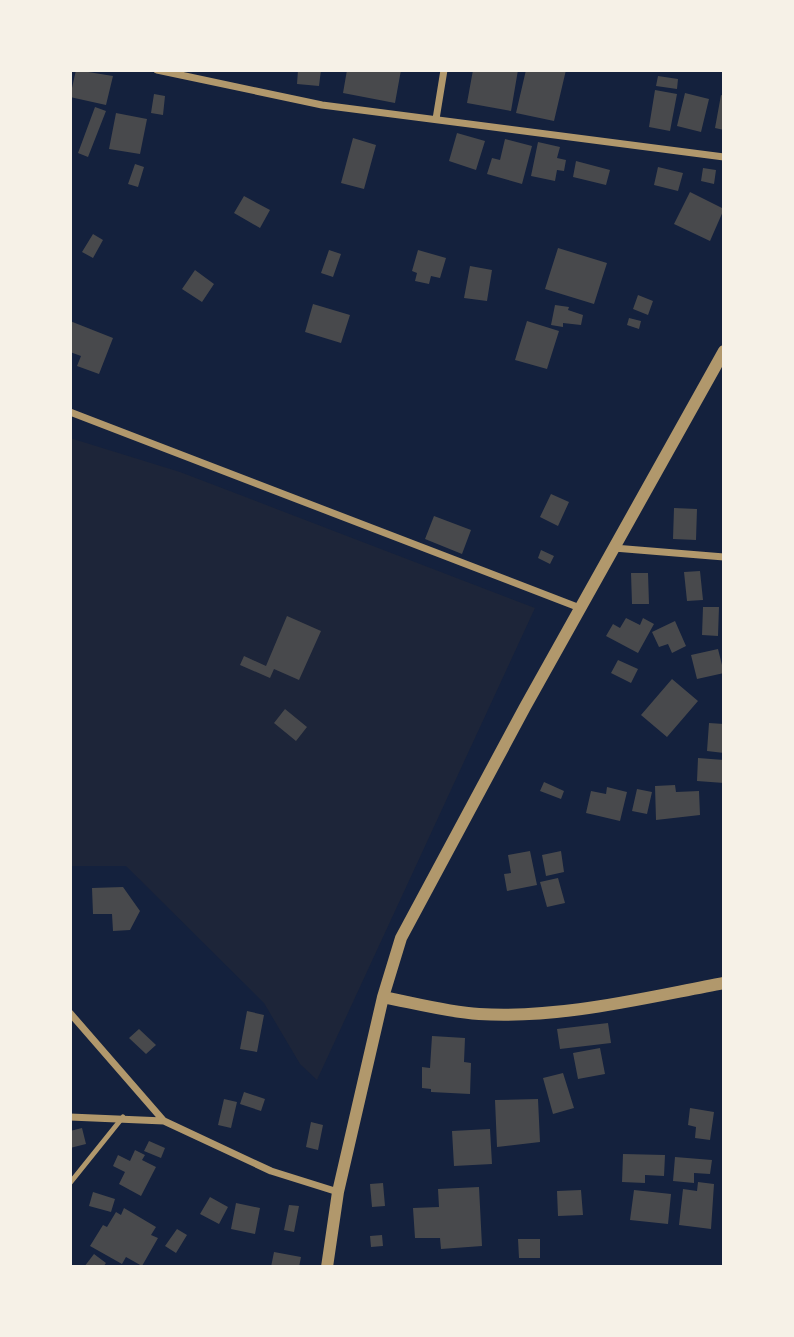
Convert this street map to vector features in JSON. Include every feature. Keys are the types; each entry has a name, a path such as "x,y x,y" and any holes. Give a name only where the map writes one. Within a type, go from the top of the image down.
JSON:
{"street":[{"path":"157,70 322,105 724,157"},
{"path":"436,119 444,70"},
{"path":"327,1267 338,1192 383,997 401,938 613,547 724,351"},
{"path":"70,412 580,608"},
{"path":"613,547 724,557"},
{"path":"383,997 477,1014 525,1014 577,1010 724,983"},
{"path":"70,1013 164,1121"},
{"path":"70,1117 123,1117 164,1121 271,1171 338,1192"}],"lane":[{"path":"70,1183 123,1117"}],"shaded area":[{"path":"70,438 180,472 535,608 317,1080 300,1064 264,1003 126,866 70,866"}],"building":[{"path":"76,70 113,76 106,105 70,97"},
{"path":"298,70 321,70 319,86 297,84"},
{"path":"347,70 401,70 395,103 343,93"},
{"path":"473,70 518,70 511,111 467,103"},
{"path":"526,70 566,70 554,121 516,113"},
{"path":"658,76 678,79 677,89 656,86"},
{"path":"655,90 677,94 670,131 649,127"},
{"path":"685,93 709,99 701,132 677,126"},
{"path":"154,94 165,96 163,115 151,113"},
{"path":"721,95 724,96 724,130 715,128"},
{"path":"95,107 106,111 88,157 78,153"},
{"path":"116,113 147,119 140,154 109,149"},
{"path":"457,133 485,141 476,170 449,161"},
{"path":"353,138 376,145 364,189 341,183"},
{"path":"505,139 532,146 522,184 487,174 492,158 500,160"},
{"path":"538,142 560,147 557,158 566,160 564,171 557,170 555,181 531,176"},
{"path":"576,161 610,170 606,185 573,177"},
{"path":"135,164 144,167 138,187 128,184"},
{"path":"658,167 683,173 678,191 654,185"},
{"path":"703,168 716,170 714,184 701,181"},
{"path":"690,192 724,209 710,241 674,224"},
{"path":"244,196 270,210 260,228 234,213"},
{"path":"93,234 103,240 93,258 82,252"},
{"path":"558,248 607,263 594,304 545,289"},
{"path":"329,250 341,254 333,277 321,273"},
{"path":"418,250 446,258 440,278 431,276 429,284 415,281 417,273 412,271"},
{"path":"470,266 492,270 487,301 464,298"},
{"path":"195,270 214,284 202,302 182,289"},
{"path":"638,295 653,301 648,315 633,309"},
{"path":"313,304 350,315 341,343 305,332"},
{"path":"555,305 569,307 568,310 583,315 581,325 551,325"},
{"path":"629,318 641,321 639,329 627,325"},
{"path":"70,321 113,338 99,374 77,366 81,356 70,352"},
{"path":"527,321 559,331 547,369 515,360"},
{"path":"551,494 569,502 558,526 540,517"},
{"path":"674,508 697,509 696,540 673,539"},
{"path":"434,516 471,530 462,554 425,539"},
{"path":"541,550 554,556 550,564 538,558"},
{"path":"700,571 703,600 687,601 684,572"},
{"path":"631,573 648,573 649,604 632,604"},
{"path":"703,607 719,607 718,636 702,635"},
{"path":"287,616 321,631 299,680 274,669 270,678 240,665 244,656 266,666"},
{"path":"626,618 640,625 643,618 654,624 638,653 606,636 613,624 620,628"},
{"path":"675,621 686,646 672,653 668,644 659,647 652,632"},
{"path":"718,649 724,673 697,679 691,655"},
{"path":"618,660 638,669 631,683 611,673"},
{"path":"672,679 698,701 667,737 641,715"},
{"path":"285,709 307,727 296,741 274,723"},
{"path":"709,723 724,724 724,753 707,751"},
{"path":"698,758 724,760 724,783 697,781"},
{"path":"544,782 564,791 561,799 540,791"},
{"path":"675,785 676,792 699,791 700,815 656,820 655,786"},
{"path":"607,787 627,792 620,821 586,813 591,791 606,794"},
{"path":"637,789 652,792 647,814 632,811"},
{"path":"530,851 537,885 507,891 504,874 511,873 508,855"},
{"path":"561,851 564,872 546,876 542,855"},
{"path":"558,878 565,903 547,907 540,882"},
{"path":"123,887 140,911 130,930 113,931 112,914 93,914 92,888"},
{"path":"247,1011 264,1015 257,1052 240,1049"},
{"path":"608,1023 611,1043 560,1049 557,1029"},
{"path":"139,1029 156,1045 146,1054 129,1038"},
{"path":"432,1036 465,1038 464,1062 471,1063 470,1094 431,1092 431,1089 422,1088 422,1067 430,1068"},
{"path":"600,1048 605,1074 578,1079 573,1053"},
{"path":"563,1073 574,1108 553,1114 543,1078"},
{"path":"244,1092 265,1099 261,1111 240,1104"},
{"path":"224,1099 237,1102 231,1128 218,1125"},
{"path":"538,1099 540,1142 497,1147 495,1100"},
{"path":"690,1108 714,1112 710,1140 695,1138 696,1127 688,1125"},
{"path":"311,1122 323,1125 318,1150 306,1147"},
{"path":"82,1128 86,1144 70,1148 70,1131"},
{"path":"490,1129 492,1164 454,1166 452,1131"},
{"path":"149,1141 165,1148 161,1158 144,1151"},
{"path":"135,1150 145,1155 142,1160 156,1167 141,1196 119,1184 125,1172 113,1166 118,1155 130,1161"},
{"path":"623,1154 665,1155 664,1176 645,1175 645,1183 622,1182"},
{"path":"675,1157 712,1160 710,1174 694,1173 694,1183 673,1181"},
{"path":"698,1182 714,1184 711,1229 679,1225 683,1189 697,1191"},
{"path":"383,1183 385,1206 372,1207 370,1184"},
{"path":"479,1187 482,1246 441,1249 440,1238 415,1238 413,1208 439,1207 438,1189"},
{"path":"581,1190 583,1215 558,1216 557,1191"},
{"path":"634,1190 671,1194 668,1224 630,1220"},
{"path":"93,1192 115,1199 111,1212 89,1206"},
{"path":"210,1197 228,1207 219,1224 200,1214"},
{"path":"236,1203 260,1208 255,1234 231,1229"},
{"path":"289,1205 299,1206 294,1232 284,1230"},
{"path":"124,1208 156,1227 151,1235 158,1238 142,1266 126,1257 122,1264 90,1246 103,1225 107,1227 116,1212 121,1215"},
{"path":"177,1229 187,1235 176,1253 165,1246"},
{"path":"382,1235 383,1246 371,1247 370,1236"},
{"path":"518,1239 540,1239 540,1258 519,1258"},
{"path":"274,1252 301,1257 299,1267 271,1267"},
{"path":"94,1254 106,1263 103,1267 84,1267"}]}
